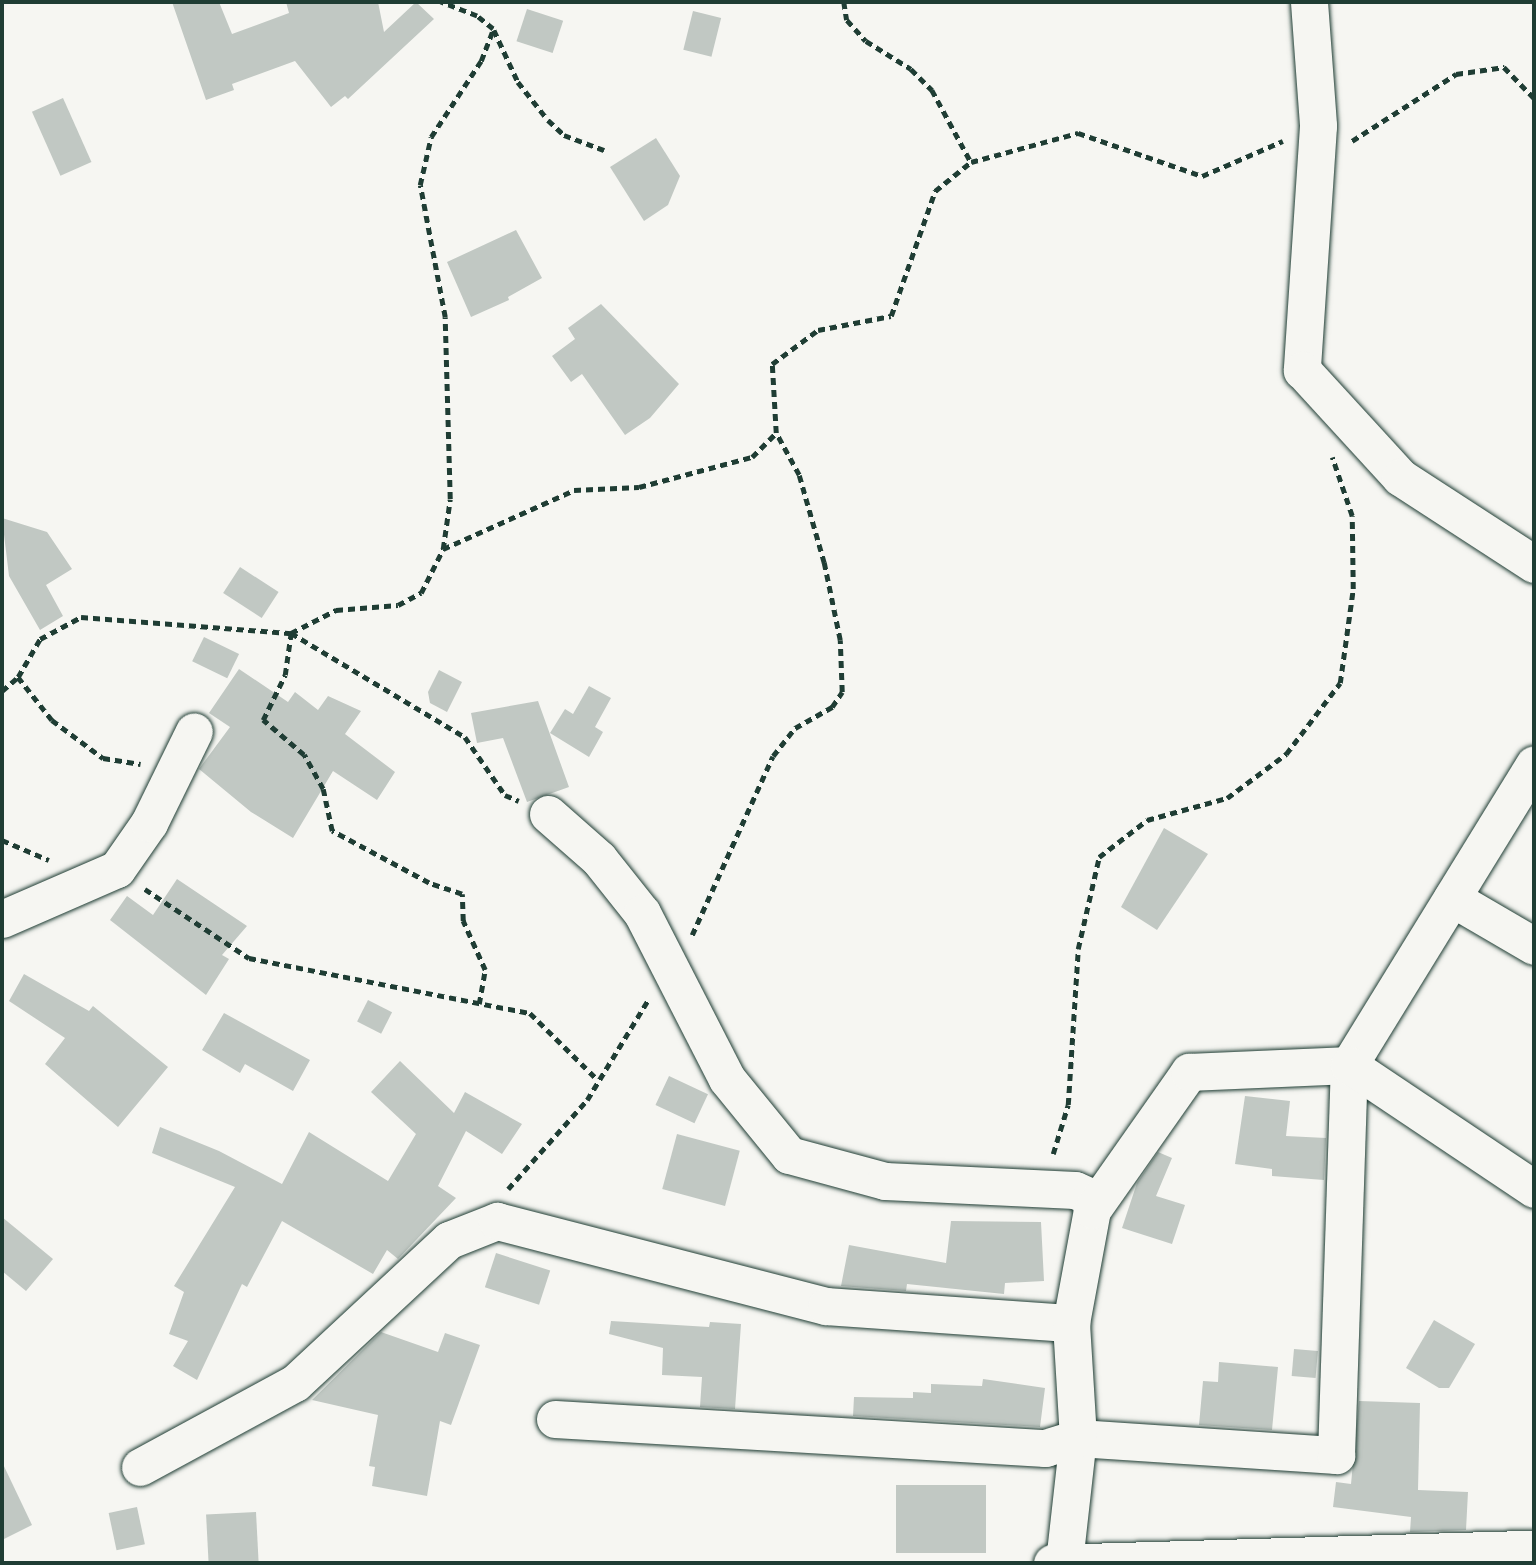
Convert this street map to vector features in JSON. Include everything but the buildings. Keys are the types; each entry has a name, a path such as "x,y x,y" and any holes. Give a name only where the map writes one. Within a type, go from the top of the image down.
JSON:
{"street":[{"path":"1309,2 1318,126 1301,370 1400,477 1534,564"},
{"path":"2,919 117,869 149,822 194,731"},
{"path":"555,1419 1045,1448 1078,1438 1336,1455 1349,1065 1534,764"},
{"path":"548,814 599,859 642,913 727,1079 789,1155 885,1181 1085,1192 1091,1197 1092,1210 1072,1323 1078,1438 1058,1562 1534,1549"},
{"path":"1452,898 1534,946"},
{"path":"1092,1210 1189,1072 1349,1065 1534,1189"},
{"path":"139,1467 295,1383 449,1240 497,1220 826,1306 1072,1323"}],"path":[{"path":"441,2 477,16 494,29 518,82 548,120 571,139 604,149"},
{"path":"844,2 847,20 866,41 911,69 932,90 971,162"},
{"path":"290,633 336,610 397,605 421,593 443,549 450,499 445,317 420,185 430,137 481,61 494,29"},
{"path":"497,1220 506,1191 587,1100 690,939 773,756 795,727 832,707 842,692 841,640 824,563 799,475 776,433 772,363 818,330 891,316 935,191 971,162 1078,133 1202,176 1318,126 1343,148 1456,74 1504,66 1534,98"},
{"path":"443,549 574,490 639,486 752,457 776,433"},
{"path":"1041,1191 1068,1105 1078,949 1099,857 1147,820 1227,798 1286,754 1340,684 1353,589 1352,516 1327,443"},
{"path":"2,691 18,677 40,639 81,617 290,633 465,737 505,794 548,814"},
{"path":"290,633 285,675 263,720 304,755 323,789 332,831 429,883 462,894 463,921 485,970 479,1004"},
{"path":"18,677 52,720 103,758 124,764 177,765"},
{"path":"2,840 54,862"},
{"path":"117,869 249,958 530,1013 598,1080"}]}
